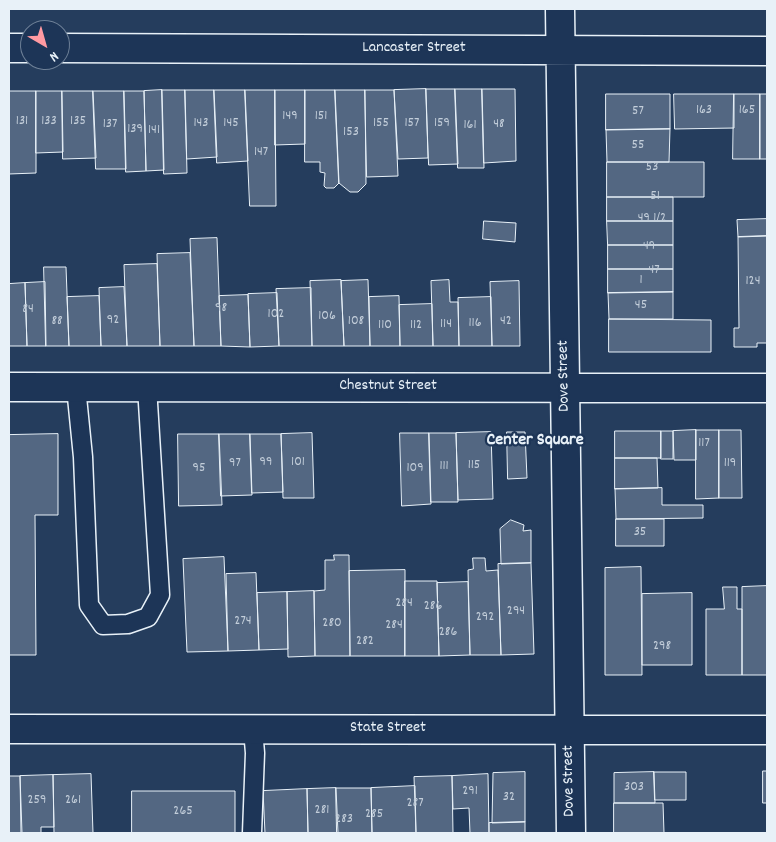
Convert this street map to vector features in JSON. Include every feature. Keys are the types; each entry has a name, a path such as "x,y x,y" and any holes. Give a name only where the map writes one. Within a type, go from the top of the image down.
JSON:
{"street":[{"name":"Dove Street","path":"560,9 571,833"},
{"name":"Lancaster Street","path":"70,48 767,51"},
{"name":"Chestnut Street","path":"9,386 767,388"},
{"name":"State Street","path":"9,728 767,730"}],"lane":[{"path":"76,387 83,457 89,605 102,624 128,624 148,617 160,594 147,387"},
{"path":"252,833 253,729"}],"building":[{"path":"426,89 428,158 398,159 394,90"},
{"path":"426,89 455,89 458,164 429,165"},
{"path":"455,89 482,89 484,168 458,168"},
{"path":"482,89 515,89 516,161 484,163"},
{"path":"162,90 164,170 146,171 144,91"},
{"path":"162,90 185,90 187,173 164,174"},
{"path":"185,90 214,90 217,157 187,159"},
{"path":"214,90 245,90 248,161 217,163"},
{"path":"245,90 275,90 276,206 250,206"},
{"path":"275,90 305,90 305,144 275,145"},
{"path":"305,90 335,90 339,183 334,188 326,188 324,186 325,173 320,172 320,162 305,162"},
{"path":"335,90 365,90 366,184 358,192 350,192 339,183"},
{"path":"365,90 394,90 398,176 367,177"},
{"path":"9,91 36,91 36,173 9,174"},
{"path":"36,91 62,91 63,152 36,153"},
{"path":"62,91 93,91 96,158 63,159"},
{"path":"93,91 124,91 126,169 96,169"},
{"path":"124,91 144,91 146,171 126,172"},
{"path":"606,94 670,94 670,129 606,130"},
{"path":"674,94 734,94 734,128 675,129"},
{"path":"734,94 760,94 760,159 733,159"},
{"path":"760,94 767,94 767,159 760,159"},
{"path":"670,129 669,162 607,162 606,130"},
{"path":"607,162 704,162 704,197 607,197"},
{"path":"607,197 673,197 673,221 607,221"},
{"path":"767,219 767,236 738,237 737,220"},
{"path":"484,221 516,223 515,242 483,239"},
{"path":"607,221 673,221 673,245 608,245"},
{"path":"767,236 767,343 757,343 757,347 734,347 734,328 739,328 738,237"},
{"path":"217,238 221,346 194,346 190,239"},
{"path":"608,245 673,245 673,269 608,269"},
{"path":"190,253 194,346 160,346 157,254"},
{"path":"157,264 160,346 127,346 124,265"},
{"path":"44,267 66,267 69,346 46,346"},
{"path":"608,269 673,269 673,292 608,293"},
{"path":"341,280 344,346 312,346 310,281"},
{"path":"368,280 370,346 344,346 341,281"},
{"path":"449,280 450,302 458,302 459,346 433,346 431,281"},
{"path":"519,281 520,346 492,346 490,282"},
{"path":"45,282 46,346 27,346 25,283"},
{"path":"25,283 27,346 9,346 9,284"},
{"path":"124,287 127,346 101,346 99,288"},
{"path":"311,288 312,346 279,346 276,289"},
{"path":"673,292 673,319 609,319 608,293"},
{"path":"277,293 279,346 250,347 248,294"},
{"path":"248,295 250,347 221,346 219,296"},
{"path":"99,296 101,346 69,346 67,297"},
{"path":"399,296 400,346 370,346 369,297"},
{"path":"491,297 492,346 459,346 458,298"},
{"path":"432,304 433,346 400,346 399,305"},
{"path":"609,319 711,320 711,352 609,352"},
{"path":"696,430 719,430 719,498 696,499"},
{"path":"696,430 696,460 674,460 673,431"},
{"path":"719,430 741,430 742,498 719,498"},
{"path":"615,431 661,431 661,458 615,458"},
{"path":"661,431 673,431 673,459 661,459"},
{"path":"491,432 493,499 458,500 456,433"},
{"path":"507,432 525,432 527,478 508,479"},
{"path":"312,433 314,498 283,498 281,434"},
{"path":"400,433 429,433 431,504 402,506"},
{"path":"429,433 456,433 458,502 431,502"},
{"path":"58,434 58,515 35,515 36,655 9,655 9,435"},
{"path":"178,434 219,434 222,505 179,506"},
{"path":"219,434 250,434 252,495 221,496"},
{"path":"250,434 281,434 283,492 252,493"},
{"path":"615,458 657,458 658,488 615,489"},
{"path":"662,488 662,505 703,505 703,518 616,519 615,489"},
{"path":"616,519 664,519 664,546 616,546"},
{"path":"511,520 524,525 523,531 531,530 531,563 501,564 500,529"},
{"path":"334,555 349,555 350,656 315,656 314,591 325,590 325,560 334,560"},
{"path":"224,557 228,651 187,652 183,559"},
{"path":"473,558 485,558 486,571 498,570 501,655 470,655 468,570 473,569"},
{"path":"531,563 534,654 501,655 498,564"},
{"path":"641,567 642,675 605,675 605,568"},
{"path":"405,570 405,656 350,656 349,571"},
{"path":"256,573 259,650 228,651 226,574"},
{"path":"405,581 437,581 439,656 405,656"},
{"path":"468,582 470,655 439,656 437,583"},
{"path":"767,586 767,675 742,675 742,587"},
{"path":"723,587 737,587 737,609 742,609 742,675 706,675 706,609 724,609"},
{"path":"314,591 315,656 288,657 287,592"},
{"path":"287,592 288,649 259,650 257,593"},
{"path":"692,593 692,665 642,665 642,594"},
{"path":"763,771 767,771 767,803 763,803"},
{"path":"525,772 525,822 492,823 493,773"},
{"path":"654,772 686,772 686,800 655,800"},
{"path":"654,772 655,803 614,803 614,773"},
{"path":"91,774 93,833 54,833 53,775"},
{"path":"488,774 489,833 470,833 469,808 453,809 452,776"},
{"path":"53,775 54,827 41,827 41,833 21,833 20,776"},
{"path":"9,776 20,776 22,833 9,833"},
{"path":"452,776 453,833 416,833 414,777"},
{"path":"415,786 416,833 372,833 371,788"},
{"path":"336,788 338,833 308,833 307,789"},
{"path":"336,788 371,788 372,833 337,833"},
{"path":"307,789 308,833 265,833 263,791"},
{"path":"132,791 235,791 235,833 132,833"},
{"path":"614,803 663,803 664,833 614,833"},
{"path":"525,822 525,833 489,833 489,823"}],"district":[{"name":"Center Square","path":"535,442"}]}
